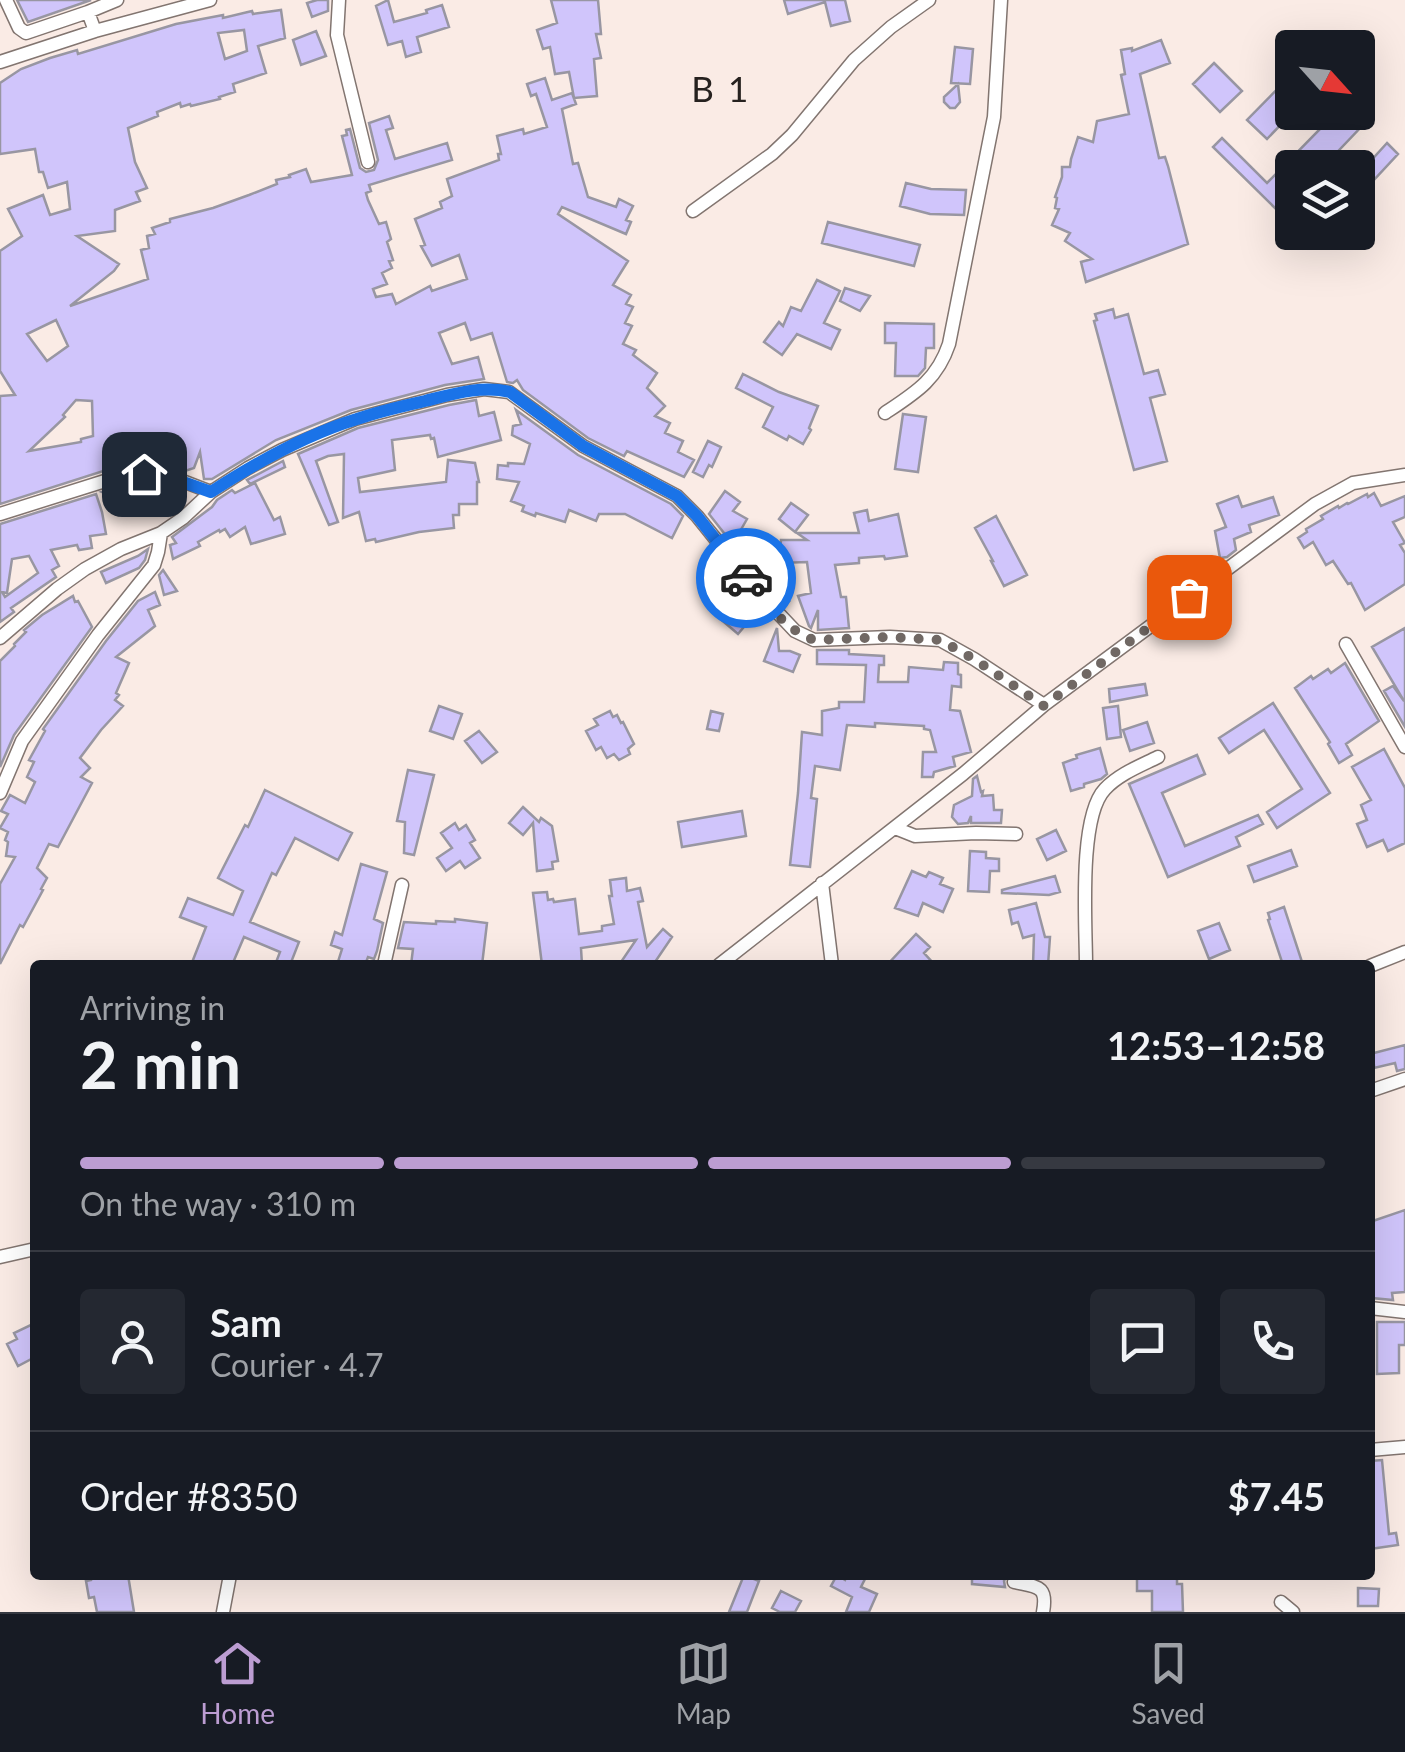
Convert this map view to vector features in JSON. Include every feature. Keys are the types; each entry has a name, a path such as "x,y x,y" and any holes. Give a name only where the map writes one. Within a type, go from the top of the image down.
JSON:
{"street":[{"path":"5,10 26,32 117,0"},
{"path":"0,62 95,30 210,0"},
{"path":"339,0 338,35 368,162"},
{"path":"692,211 772,154 854,60 929,0"},
{"path":"885,413 927,382 944,360 949,344 994,117 1001,0"},
{"path":"88,12 95,30"},
{"path":"0,638 85,569 160,533 211,492 282,450 356,419 468,391 496,389 510,392 583,446 677,496 795,631 814,640 940,640 1044,706"},
{"path":"725,960 964,774 1044,706 1315,504 1353,484 1405,474"},
{"path":"0,514 124,475 166,476 211,492"},
{"path":"0,793 22,741 154,565 160,533"},
{"path":"1346,644 1405,747"},
{"path":"1086,960 1087,852 1094,809 1101,792 1115,780 1158,756"},
{"path":"895,828 915,836 1016,834"},
{"path":"822,882 831,960"},
{"path":"385,960 402,885"},
{"path":"1375,964 1405,952"},
{"path":"1375,1088 1405,1079"},
{"path":"0,1257 30,1250"},
{"path":"1375,1309 1405,1312"},
{"path":"1375,1450 1405,1447"},
{"path":"224,1612 229,1580"},
{"path":"1014,1582 1035,1586 1043,1592 1043,1612"},
{"path":"1280,1602 1293,1612"}],"building":[{"path":"17,0 91,0 28,22"},
{"path":"328,0 328,11 312,17 307,3"},
{"path":"388,0 394,22 442,5 449,27 417,37 421,52 406,57 402,41 388,45 376,6"},
{"path":"551,0 598,0 601,34 596,34 601,58 594,59 597,96 574,98 569,72 555,74 550,47 543,49 537,30 557,23"},
{"path":"784,0 845,0 850,21 831,26 825,2 788,14"},
{"path":"281,10 285,38 258,46 266,73 233,84 235,92 220,99 181,107 180,103 128,128 135,162 147,188 136,192 140,201 115,210 115,231 77,236 119,264 70,306 148,279 141,250 149,248 147,236 155,234 152,228 170,219 249,195 306,169 311,182 352,175 342,136 347,135 346,130 350,129 360,168 366,172 374,170 378,160 369,123 389,116 393,128 386,130 395,159 447,143 452,160 369,185 368,200 379,224 386,222 393,260 389,261 392,268 382,273 387,284 373,289 376,297 392,294 396,304 430,286 432,291 467,279 459,255 432,266 421,246 425,245 415,219 442,208 440,202 452,196 447,179 499,160 497,136 547,127 536,94 531,96 527,84 545,78 552,100 572,93 576,104 562,109 573,164 578,163 588,197 616,207 619,199 633,206 626,220 631,222 626,234 562,207 558,214 628,261 613,285 631,295 626,304 633,307 625,323 632,326 623,344 636,350 633,355 657,373 647,388 665,406 655,416 670,423 665,433 683,441 678,452 694,460 684,477 627,451 624,456 588,438 523,390 517,380 507,382 492,333 471,340 465,323 439,333 452,364 478,357 484,379 445,385 351,410 276,440 212,479 204,479 200,452 194,468 185,471 167,465 122,465 0,504 0,396 15,395 0,371 0,251 22,236 8,209 43,195 50,215 70,209 67,182 48,188 43,172 39,172 35,149 0,154 0,83 21,69 77,50 78,54 176,24 252,11 253,14","holes":["244,30 247,51 225,59 218,33","56,320 68,346 47,361 27,334","76,400 92,401 93,436 81,442 29,451"]},
{"path":"316,31 326,56 301,65 293,40"},
{"path":"1161,40 1170,63 1140,74 1159,158 1165,157 1188,244 1086,282 1081,262 1092,259 1065,241 1070,233 1052,225 1059,209 1055,208 1055,197 1062,167 1070,167 1078,137 1093,142 1097,121 1129,114 1121,75 1125,74 1121,50 1132,51"},
{"path":"955,47 973,49 970,84 951,83"},
{"path":"1214,63 1242,91 1220,112 1193,84"},
{"path":"958,84 960,102 950,108 944,97"},
{"path":"1275,91 1276,130 1267,139 1247,120"},
{"path":"1319,130 1358,130 1339,150 1299,150"},
{"path":"1222,138 1267,183 1275,175 1275,208 1213,147"},
{"path":"1387,143 1398,154 1375,179 1375,156"},
{"path":"906,183 931,189 966,190 964,215 930,214 900,206"},
{"path":"828,222 920,245 914,266 822,243"},
{"path":"817,280 840,291 824,323 840,330 831,349 797,334 782,355 764,342 779,322 783,326 791,307 801,311"},
{"path":"845,288 870,296 860,311 840,301"},
{"path":"1113,309 1115,318 1128,314 1144,374 1158,370 1165,394 1150,398 1167,461 1134,470 1094,321 1095,314"},
{"path":"885,323 934,324 934,348 926,348 925,368 918,376 895,376 896,343 885,343"},
{"path":"743,374 818,406 803,444 763,427 773,407 736,388"},
{"path":"476,400 479,416 494,412 501,440 438,457 430,435 392,440 395,470 358,478 360,492 446,482 448,460 475,463 479,482 477,504 459,504 459,515 453,515 454,528 366,541 359,512 343,518 344,454 316,461 338,522 329,525 298,454 358,428"},
{"path":"516,410 578,455 671,504 683,516 672,538 625,514 599,514 596,521 569,510 565,522 522,511 524,506 511,501 519,482 497,479 498,465 524,464 530,444 512,435 513,426 521,424"},
{"path":"903,414 926,417 918,472 895,469"},
{"path":"708,441 721,447 703,477 693,472"},
{"path":"283,461 285,467 250,484 247,480"},
{"path":"255,483 274,520 280,517 285,534 251,544 245,527 230,537 225,529 219,530 198,542 200,546 173,559 170,545 176,543 172,537 232,490 235,493"},
{"path":"126,485 165,485 184,493 177,510 168,516 102,492"},
{"path":"725,491 740,502 733,511 747,519 735,540 709,514"},
{"path":"1374,493 1381,506 1405,496 1405,517 1393,522 1405,543 1400,545 1405,553 1405,584 1365,610 1351,583 1333,561 1326,565 1313,542 1304,548 1298,538 1323,519 1321,516"},
{"path":"96,494 106,534 90,536 92,548 79,550 77,545 51,550 59,566 52,570 56,577 11,608 14,612 0,622 0,524","holes":["29,556 38,573 5,597 2,592 7,593 12,559"]},
{"path":"1238,496 1242,507 1273,497 1279,515 1249,525 1251,532 1234,539 1236,550 1220,558 1215,531 1226,527 1217,504"},
{"path":"791,503 808,515 795,532 779,519"},
{"path":"867,510 869,521 898,514 907,556 859,558 859,563 835,565 841,597 846,597 849,628 818,630 818,610 811,628 798,596 811,593 807,562 779,563 781,540 807,540 797,533 859,533 854,513"},
{"path":"996,516 1027,575 1004,586 975,528"},
{"path":"757,545 789,601 783,604 741,555"},
{"path":"148,549 139,568 106,583 101,572"},
{"path":"163,570 177,591 164,595 159,575"},
{"path":"155,592 160,605 148,610 155,626 116,657 129,663 115,700 123,706 80,758 90,768 81,777 92,783 58,847 49,844 37,868 47,878 43,890 0,964 0,884 15,857 6,856 8,832 0,828 8,814 1,811 10,795 25,803 35,782 27,777 34,762 29,760 43,729 138,601"},
{"path":"73,596 92,627 14,735 0,767 0,661 24,630"},
{"path":"733,597 754,615 738,634 717,616"},
{"path":"777,628 779,651 800,655 793,672 764,661"},
{"path":"1405,628 1405,727 1384,691 1393,686 1404,701 1372,647"},
{"path":"817,650 884,656 878,682 908,682 909,667 943,670 944,662 958,663 961,687 952,686 950,710 960,711 971,752 953,757 955,766 934,772 933,777 922,777 923,752 936,752 930,730 924,726 875,723 875,727 847,725 840,770 815,766 811,798 817,799 810,867 790,865 802,732 822,735 822,711 839,708 839,702 864,702 866,665 817,664"},
{"path":"1345,663 1379,721 1346,744 1352,755 1339,763 1295,688 1311,676 1313,679 1328,669 1331,673"},
{"path":"1145,684 1147,695 1110,702 1109,689"},
{"path":"1273,703 1330,793 1277,828 1267,812 1302,789 1264,730 1229,753 1219,738"},
{"path":"439,706 462,714 453,739 430,731"},
{"path":"1118,706 1121,737 1107,739 1103,708"},
{"path":"610,711 623,722 634,744 628,749 630,754 619,760 614,754 607,758 601,747 596,750 586,731 598,725 594,719"},
{"path":"711,711 723,714 719,731 707,729"},
{"path":"1147,722 1154,743 1130,751 1123,730"},
{"path":"479,731 497,752 482,763 465,741"},
{"path":"1100,748 1107,774 1071,791 1063,763"},
{"path":"1384,749 1405,788 1405,843 1388,851 1383,840 1367,847 1357,824 1367,820 1361,805 1371,800 1352,767"},
{"path":"1197,755 1205,774 1162,793 1185,846 1258,815 1263,824 1236,837 1240,846 1168,877 1129,784"},
{"path":"408,770 434,775 414,855 404,853 405,822 397,821"},
{"path":"977,776 982,796 993,795 994,810 1002,810 1001,823 971,823 971,816 968,823 958,824 952,817 954,805 972,796 973,779"},
{"path":"265,790 352,833 338,860 295,838 276,875 272,873 250,922 299,942 292,960 277,960 280,952 244,937 234,960 193,960 206,927 180,917 188,898 233,915 243,891 218,878 245,825 248,827"},
{"path":"523,807 539,822 541,818 552,826 558,861 552,862 553,869 537,871 533,823 523,835 509,823"},
{"path":"742,811 746,836 682,847 678,822"},
{"path":"455,823 459,830 466,825 475,840 470,843 480,858 465,868 460,861 446,871 437,858 452,848 441,833"},
{"path":"1056,830 1066,851 1047,860 1037,839"},
{"path":"1291,850 1297,866 1254,882 1248,866"},
{"path":"970,851 986,852 986,858 999,859 999,871 990,871 989,892 968,891"},
{"path":"361,864 387,872 374,919 383,923 374,959 339,960 342,949 331,945 335,932 342,935"},
{"path":"912,871 943,878 940,884 953,889 943,912 923,903 918,916 895,908"},
{"path":"1055,876 1060,892 1002,893 1002,890"},
{"path":"626,878 627,891 640,888 643,901 638,902 647,947 663,929 672,937 656,960 622,960 636,940 581,948 582,960 541,960 533,893 547,892 548,900 554,902 575,899 579,934 602,931 602,926 614,924 610,880"},
{"path":"1036,903 1045,937 1050,937 1048,960 1033,960 1034,935 1023,938 1018,922 1012,924 1009,910"},
{"path":"1284,907 1301,960 1281,960 1268,913"},
{"path":"404,922 487,923 483,960 412,960 413,949 398,948"},
{"path":"1219,923 1230,950 1209,959 1198,931"},
{"path":"916,934 930,947 924,953 930,960 892,960"},
{"path":"1405,1045 1405,1069 1397,1071 1395,1063 1375,1068 1375,1053"},
{"path":"1405,1210 1405,1292 1392,1293 1393,1300 1375,1298 1375,1220"},
{"path":"1377,1322 1405,1322 1405,1345 1399,1345 1399,1373 1377,1374"},
{"path":"30,1325 30,1360 18,1366 7,1344 17,1339 14,1333"},
{"path":"1382,1460 1389,1534 1396,1533 1398,1545 1375,1548 1375,1461"},
{"path":"129,1580 134,1612 97,1612 86,1581"},
{"path":"742,1580 759,1581 747,1612 729,1612"},
{"path":"834,1580 864,1580 861,1587 877,1594 869,1612 846,1612 852,1597 831,1586"},
{"path":"972,1580 1004,1580 1005,1587 972,1584"},
{"path":"1137,1580 1177,1580 1177,1584 1182,1584 1183,1612 1152,1612 1152,1591 1137,1591"},
{"path":"1358,1588 1379,1589 1378,1606 1358,1606"},
{"path":"781,1591 801,1601 795,1612 772,1608"}],"way so far":[{"path":"746,578 781,618 804,636 814,640 940,640 1044,706 1189,597"}],"district":[{"name":"B 1","path":"721,90"}],"route":[{"path":"144,474 166,476 211,492 282,450 356,419 468,391 496,389 510,392 583,446 677,496 746,578"}]}
